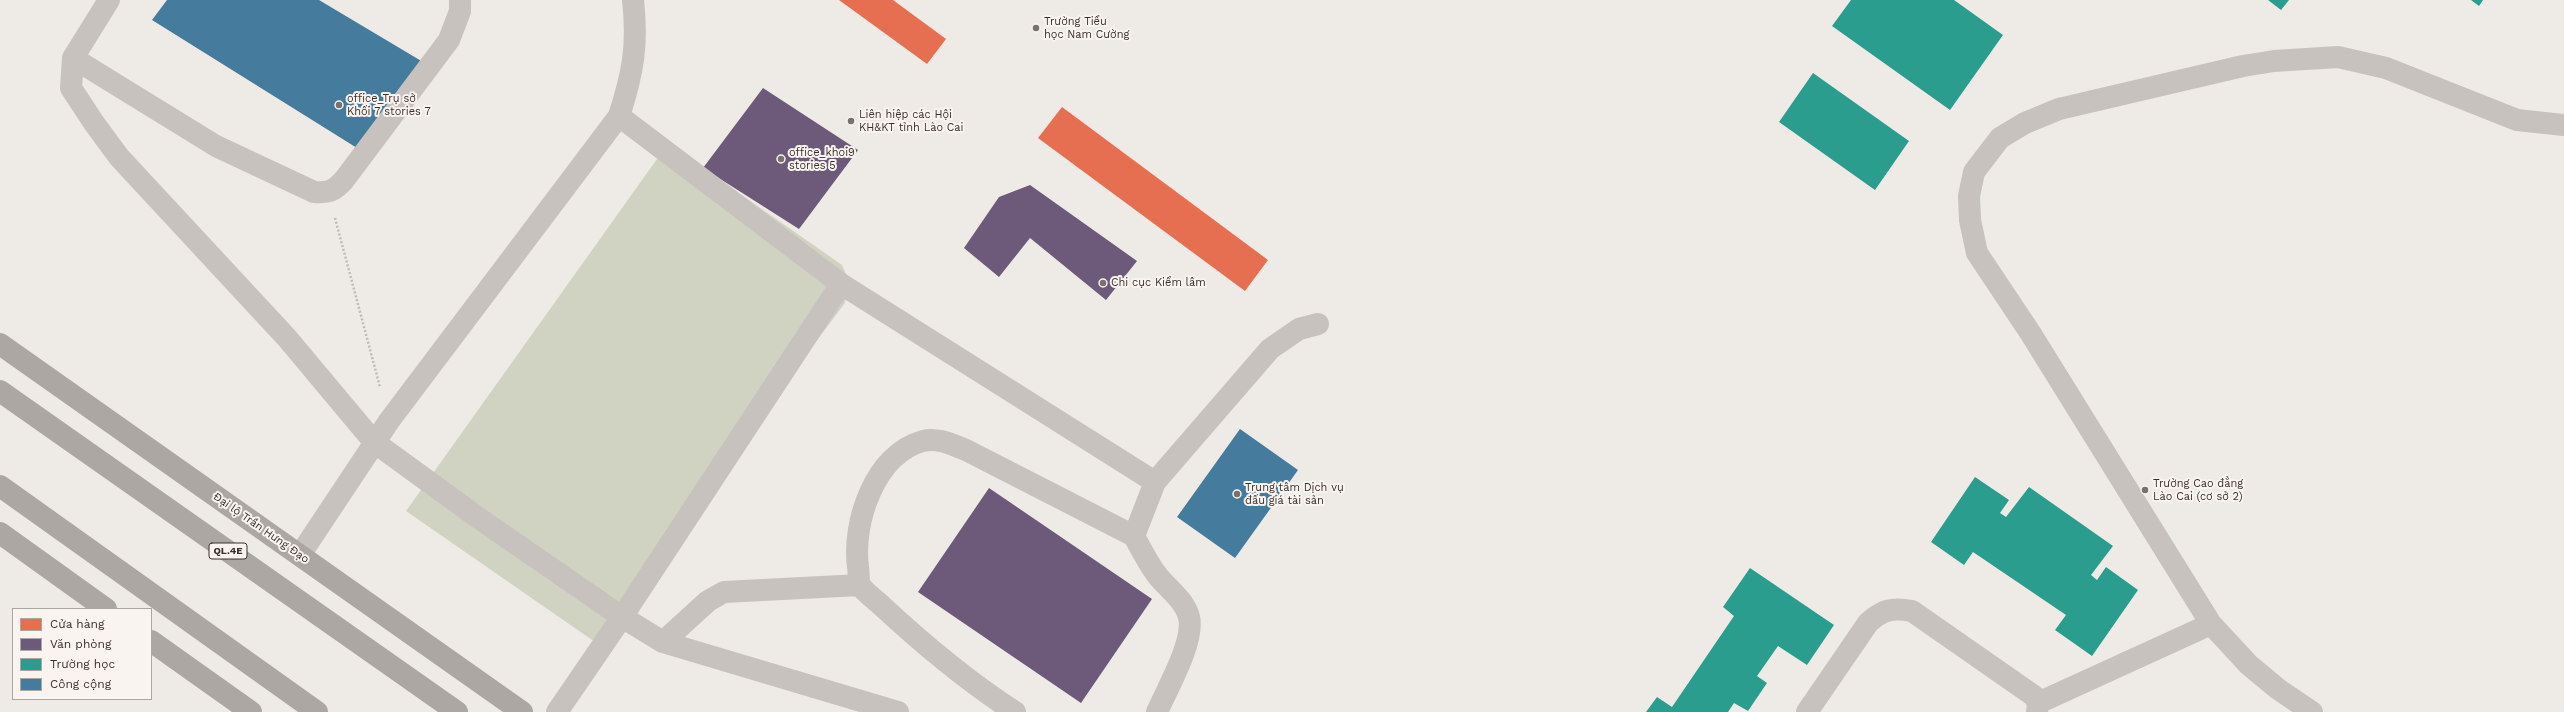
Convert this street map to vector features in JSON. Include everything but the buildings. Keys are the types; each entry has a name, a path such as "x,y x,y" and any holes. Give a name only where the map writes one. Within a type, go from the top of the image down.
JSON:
{"main road":[{"name":"Đại lộ Trần Hưng Đạo","path":"0,344 522,712"},
{"name":"QL.4E","path":"0,391 457,712"},
{"path":"0,486 317,712"},
{"path":"0,533 105,608"},
{"path":"152,642 251,712"}],"street":[{"path":"109,0 73,58 71,88 94,123 119,156 287,338 374,442 480,519 622,617 663,642 898,712"},
{"path":"73,58 216,146 314,192 328,193 336,189 344,180 449,40 460,11 460,0"},
{"path":"300,555 389,421 619,116 632,76 637,31 633,0"},
{"path":"2312,712 2278,689 2249,665 2210,624 2031,334 1977,253 1970,220 1969,196 1974,172 1986,154 2000,138 2012,130 2059,108 2243,66 2274,61 2338,57 2386,68 2516,120 2564,125"},
{"path":"619,116 841,284 1156,482"},
{"path":"557,712 622,617 841,284"},
{"path":"1134,536 1156,482 1270,349 1299,329 1318,324"},
{"path":"1015,712 974,685 941,658 860,585 856,555 860,521 870,493 884,468 901,451 923,441 941,440 966,450 1134,536 1158,575 1182,602 1189,616 1187,644 1157,712"},
{"path":"663,642 708,601 724,592 860,585"},
{"path":"1807,712 1868,624 1882,612 1897,608 1912,611 2034,696 2037,707 2210,624"}],"path":[{"path":"328,193 389,421"}],"green space":[{"path":"677,155 703,168 842,265 846,274 845,303 645,569 595,642 406,511 657,159"}],"place":[{"name":"Trường Tiểu học Nam Cường","path":"1036,28"},
{"name":"office_Trụ sở Khối 7 stories 7","path":"339,105"},
{"name":"Liên hiệp các Hội KH&KT tỉnh Lào Cai","path":"851,121"},
{"name":"office_khoi9 stories 5","path":"781,159"},
{"name":"Chi cục Kiểm lâm","path":"1103,283"},
{"name":"Trường Cao đẳng Lào Cai (cơ sở 2)","path":"2145,490"},
{"name":"Trung tâm Dịch vụ đấu giá tài sản","path":"1237,494"}]}
